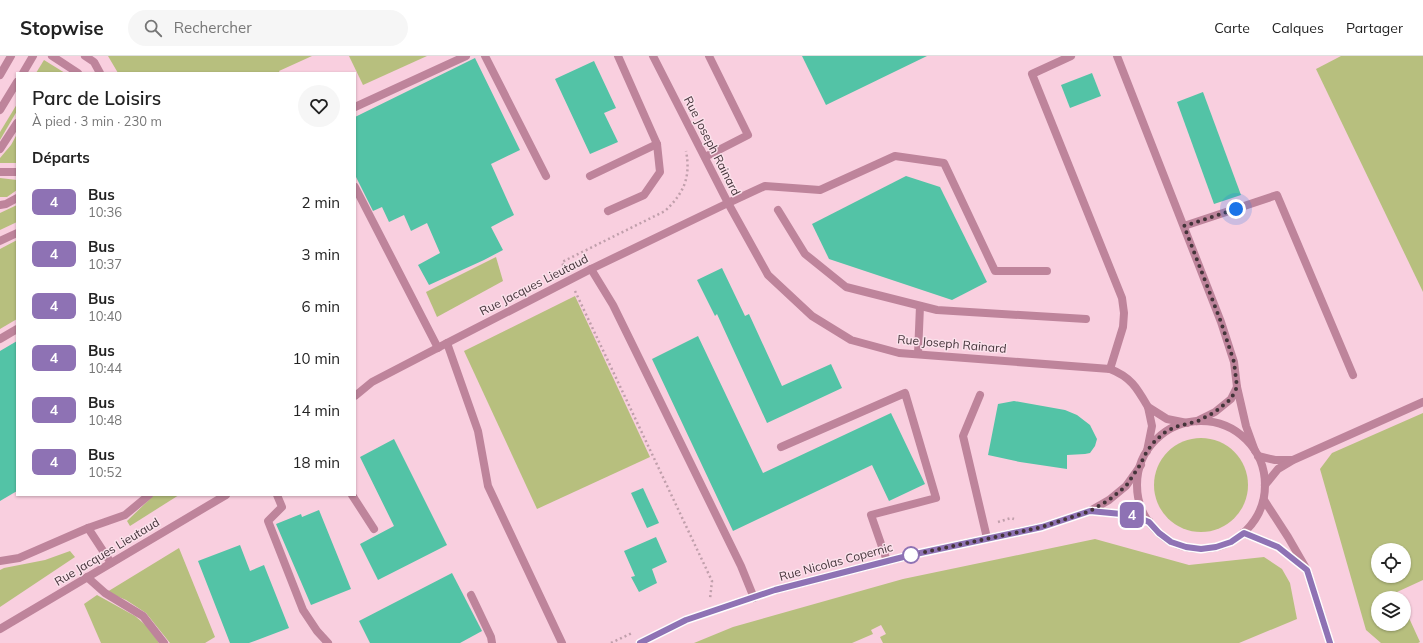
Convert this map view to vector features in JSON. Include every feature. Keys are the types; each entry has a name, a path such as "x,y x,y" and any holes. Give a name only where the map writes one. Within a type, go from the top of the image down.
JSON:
{"street":[{"path":"0,75 11,56"},
{"path":"23,72 33,56"},
{"path":"52,56 76,72"},
{"path":"84,56 94,62 99,72"},
{"path":"356,107 466,56"},
{"path":"485,56 546,176"},
{"path":"608,211 644,195 660,172 657,144 618,56"},
{"name":"Rue Joseph Rainard","path":"652,56 728,203 768,274 812,316 851,340 899,353 1110,369 1122,373 1135,386 1148,407"},
{"path":"705,157 748,135 709,56"},
{"path":"1071,56 1032,74 1122,298 1124,313 1123,327 1110,369"},
{"path":"1117,56 1221,322 1234,362 1237,387 1246,426 1262,465 1265,485 1264,500 1256,518 1244,533 1231,542 1216,547 1201,549 1186,547 1171,542 1159,533 1149,522 1139,500 1138,477 1140,465"},
{"path":"0,110 16,84"},
{"path":"0,149 16,125"},
{"path":"590,176 657,144"},
{"name":"Rue Jacques Lieutaud","path":"356,395 372,382 591,269 765,186 820,190 895,156 944,163 995,271 1047,271"},
{"path":"0,172 16,172"},
{"path":"356,189 438,348"},
{"path":"1184,226 1278,195 1353,375"},
{"path":"0,205 6,204 16,199"},
{"path":"778,210 805,254 846,287 938,310 1086,319"},
{"path":"0,241 16,233"},
{"path":"591,269 613,305 738,559 754,598"},
{"path":"918,354 920,306"},
{"path":"0,339 16,330"},
{"path":"447,343 478,431 488,486 562,643"},
{"path":"1198,421 1215,412 1231,399 1237,387"},
{"path":"782,447 905,393 936,498 871,515 887,561"},
{"path":"980,395 964,436 987,538"},
{"path":"1265,485 1278,469 1293,460 1423,402"},
{"path":"1148,407 1166,419 1186,423"},
{"path":"1147,451 1152,426 1148,407"},
{"path":"1090,511 1109,500 1126,486 1140,465 1147,451 1155,441 1164,433 1186,423 1198,421 1224,425 1246,440 1256,453 1275,460 1293,460"},
{"path":"0,561 18,558 88,528 125,515 148,496"},
{"name":"Rue Jacques Lieutaud","path":"0,629 224,496"},
{"path":"277,496 282,507 268,521 303,610 316,631 328,643"},
{"path":"353,496 374,529"},
{"path":"1264,500 1307,570 1330,643"},
{"path":"1090,511 1132,515 1149,522"},
{"name":"Rue Nicolas Copernic","path":"640,643 686,620 775,590 887,561 1042,527 1090,511"},
{"path":"88,528 111,563"},
{"path":"1244,533 1278,547 1307,570"},
{"path":"87,577 105,593 143,616 164,643"},
{"path":"471,595 491,637 492,643"}],"path":[{"path":"574,289 712,581 710,599"}],"green space":[{"path":"108,56 312,56 280,72 117,72"},
{"path":"349,56 427,56 363,85"},
{"path":"1341,56 1423,56 1423,292 1316,69"},
{"path":"44,60 63,72 37,72"},
{"path":"16,106 16,113 0,140 0,132"},
{"path":"16,136 16,163 0,163 0,158 11,145"},
{"path":"0,178 16,180 16,191 7,197 0,197"},
{"path":"16,205 16,222 0,230 0,213"},
{"path":"16,241 16,320 0,329 0,249"},
{"path":"496,257 503,281 437,317 426,292"},
{"path":"575,296 650,457 537,509 464,351"},
{"path":"1423,413 1423,580 1399,591 1371,591 1371,631 1411,631 1411,622 1420,642 1381,643 1366,630 1320,469 1332,453"},
{"path":"1201,438 1219,442 1234,452 1244,467 1248,485 1244,503 1234,518 1219,528 1201,532 1183,528 1168,518 1158,503 1154,485 1158,467 1168,452 1183,442"},
{"path":"153,496 177,496 130,526 127,521"},
{"path":"1095,539 1189,565 1264,557 1282,569 1290,583 1297,619 1239,643 883,643 880,637 886,634 881,625 871,630 873,634 852,643 694,643 733,627 903,579"},
{"path":"179,548 215,637 205,643 170,643 146,613 126,600 107,592"},
{"path":"70,551 75,557 0,607 0,570 45,560"},
{"path":"97,595 135,616 149,628 159,643 101,643 84,604"}],"building":[{"path":"802,56 927,56 826,105"},
{"path":"475,58 520,150 491,164 514,215 491,227 503,250 429,285 418,265 440,253 427,223 411,231 404,215 389,222 382,207 373,211 356,177 356,117"},
{"path":"594,61 616,108 604,113 618,142 590,154 555,79"},
{"path":"1092,73 1101,96 1070,108 1061,85"},
{"path":"1203,92 1241,195 1214,204 1177,102"},
{"path":"906,176 940,187 987,282 952,300 829,259 812,224"},
{"path":"722,268 745,316 749,314 782,386 831,364 842,388 767,423 717,314 715,316 697,280"},
{"path":"698,336 763,473 891,413 925,484 889,501 872,465 733,531 652,359"},
{"path":"16,342 16,492 0,501 0,351"},
{"path":"1014,401 1065,410 1077,415 1090,425 1097,439 1095,446 1090,453 1067,455 1067,469 1020,462 988,455 998,404"},
{"path":"394,439 447,545 378,580 360,544 394,526 360,457"},
{"path":"643,488 659,523 647,528 631,493"},
{"path":"319,510 351,589 311,605 276,524 301,514 302,517"},
{"path":"656,537 667,562 652,569 657,583 639,592 631,577 635,576 624,551"},
{"path":"240,545 250,571 264,565 289,628 249,643 230,643 198,561"},
{"path":"452,573 482,631 460,643 370,643 359,621"}],"bus line":[{"name":"4","path":"640,643 686,620 775,590 970,541 1042,527 1090,511 1132,515 1149,522 1159,533 1171,542 1186,547 1201,549 1216,547 1231,542 1244,533 1278,547 1307,570 1330,643"}],"route":[{"path":"911,555 970,541 1042,527 1090,511 1109,500 1126,486 1140,465 1147,451 1164,433 1186,423 1198,421 1215,412 1231,399 1237,387 1234,362 1221,322 1184,226 1236,209"}]}
